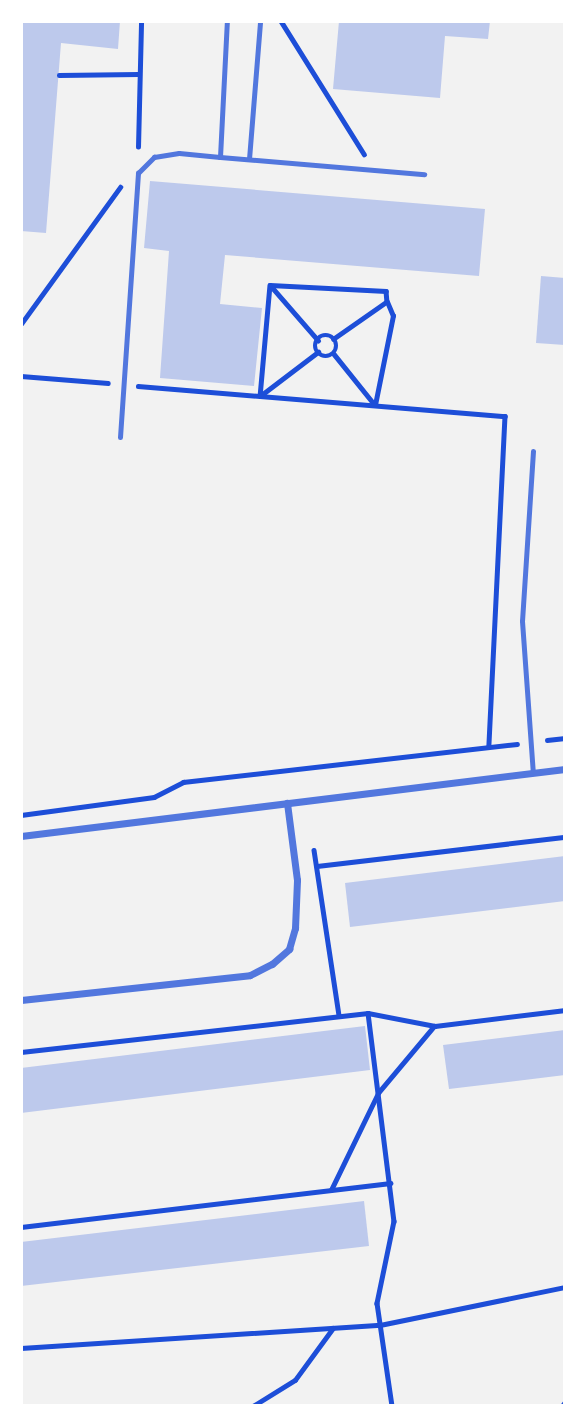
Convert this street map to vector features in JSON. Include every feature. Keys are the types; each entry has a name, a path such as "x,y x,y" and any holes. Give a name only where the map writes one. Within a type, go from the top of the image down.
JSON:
{"street":[{"path":"21,836 565,769"},
{"path":"21,1000 250,975 272,964 289,949 295,928 297,880 287,803"}],"lane":[{"path":"220,157 227,21"},
{"path":"249,159 260,21"},
{"path":"120,437 138,173 154,157 220,157 424,174"},
{"path":"533,451 522,621 533,773"}],"path":[{"path":"138,173 141,21"},
{"path":"281,21 374,169"},
{"path":"59,75 138,74"},
{"path":"21,324 123,183"},
{"path":"260,396 270,285"},
{"path":"270,285 386,291 393,316 375,405"},
{"path":"270,285 318,340 318,352"},
{"path":"334,339 387,302"},
{"path":"318,340 324,336 334,339"},
{"path":"334,339 334,354 375,405"},
{"path":"260,396 318,352"},
{"path":"318,352 326,357 334,354"},
{"path":"21,376 505,416 489,747"},
{"path":"21,815 154,797 183,782 565,738"},
{"path":"317,866 565,837"},
{"path":"312,839 339,1015"},
{"path":"21,1052 339,1015 368,1013 435,1026 565,1010"},
{"path":"368,1013 394,1221 377,1303 392,1406"},
{"path":"331,1190 378,1093 435,1026"},
{"path":"21,1227 390,1182"},
{"path":"21,1348 380,1325 565,1287"},
{"path":"253,1406 295,1380 333,1328"}],"building":[{"path":"21,21 120,21 118,49 61,43 46,233 21,231"},
{"path":"339,21 490,21 488,39 445,36 440,98 333,89"},
{"path":"150,181 485,209 479,276 225,255 220,304 262,308 254,386 160,378 169,251 144,248"},
{"path":"541,276 565,278 565,345 536,343"},
{"path":"565,856 565,901 350,927 345,883"},
{"path":"365,1026 370,1070 21,1113 21,1068"},
{"path":"565,1030 565,1075 449,1089 443,1045"},
{"path":"364,1201 369,1246 21,1286 21,1242"}]}
